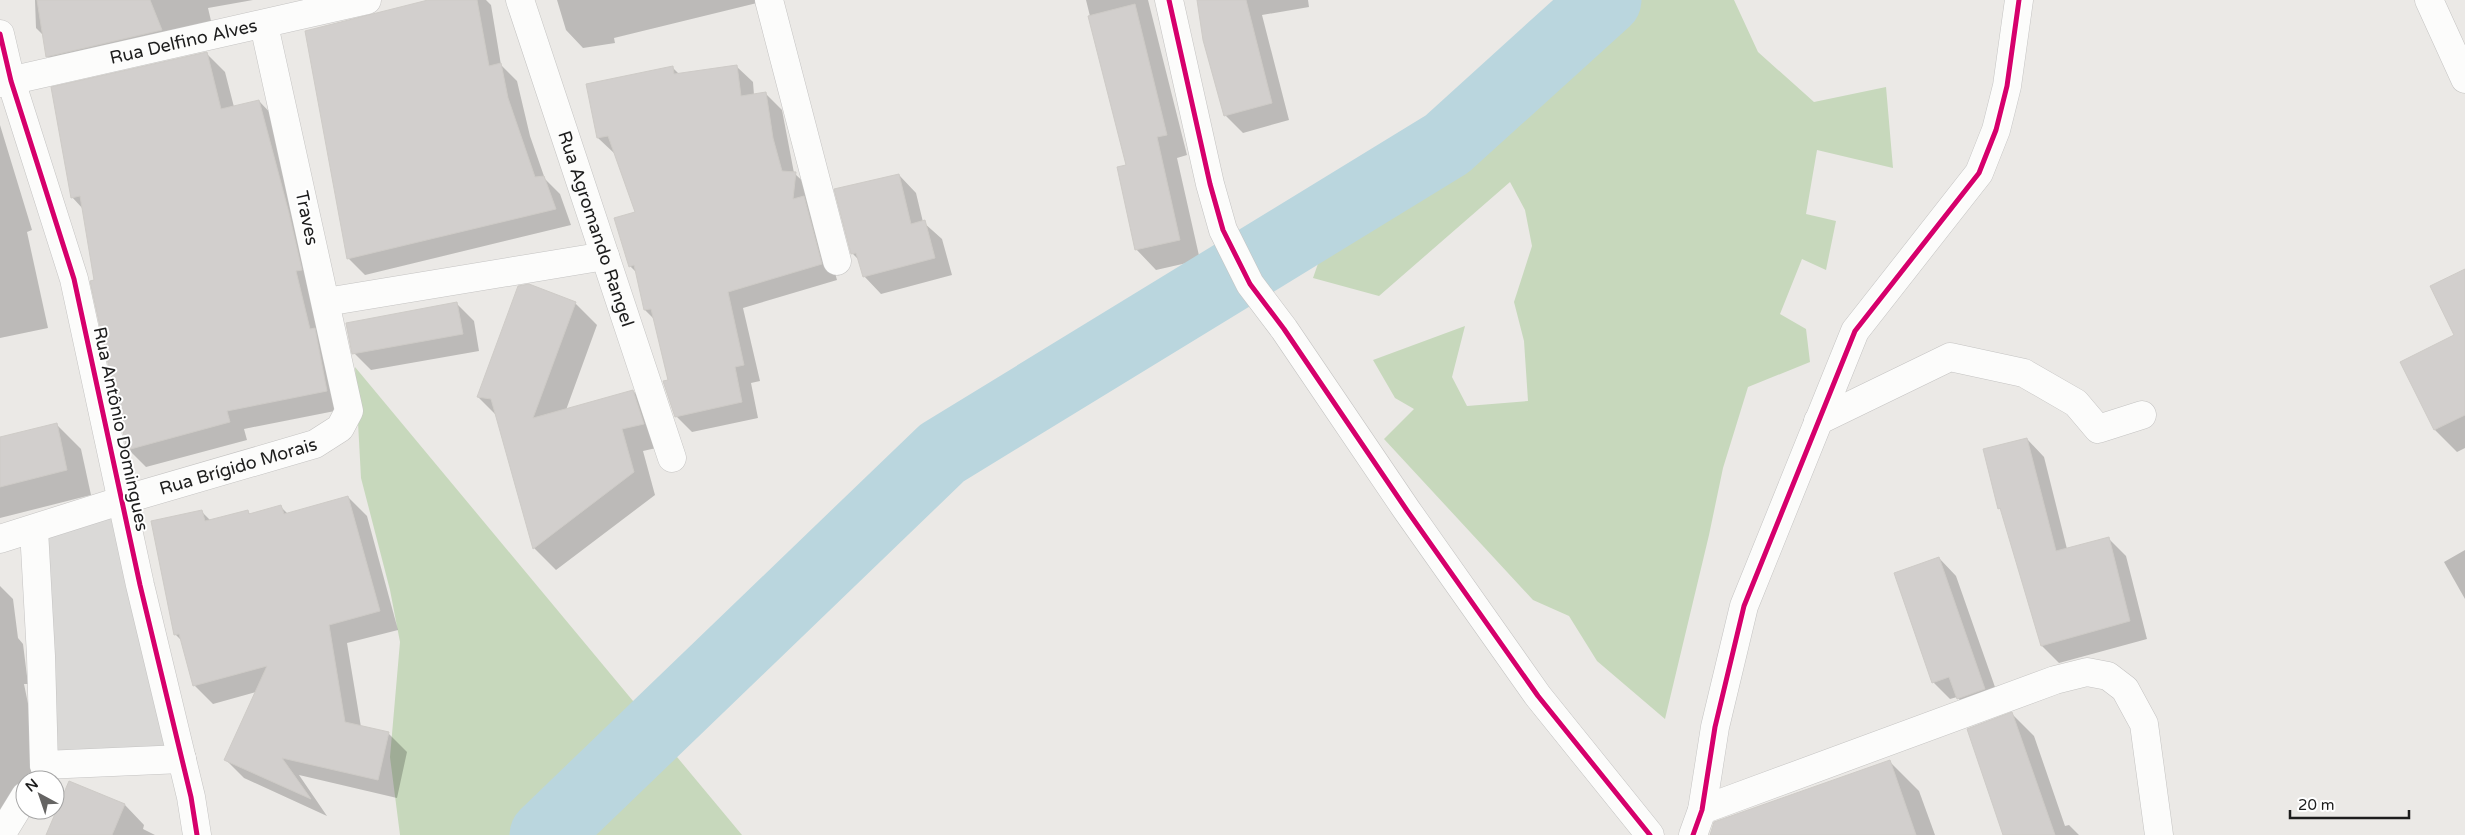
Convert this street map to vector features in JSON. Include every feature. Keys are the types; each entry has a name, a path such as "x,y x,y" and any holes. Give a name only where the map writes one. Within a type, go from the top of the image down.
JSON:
{"street":[{"name":"Rua Delfino Alves","path":"6,82 264,25 367,0"},
{"name":"Rua Agromando Rangel","path":"520,0 672,458"},
{"path":"769,0 837,261"},
{"path":"1169,0 1210,184 1223,230 1250,284 1284,329 1406,509 1538,696 1650,835"},
{"path":"1693,835 1702,810 1715,727 1744,606 1855,331 1979,174 1996,130 2007,86 2020,0"},
{"path":"2429,0 2465,79"},
{"name":"Traves","path":"264,25 349,411"},
{"name":"Rua Antônio Domingues","path":"0,34 6,82 74,279 140,585 182,759 197,835"},
{"path":"326,302 605,256"},
{"path":"1818,421 1950,357 2024,373 2076,403 2098,429 2142,415"},
{"name":"Rua Brígido Morais","path":"0,539 34,530 123,500 315,444 340,428 349,411"},
{"path":"34,530 41,656 39,770"},
{"path":"1702,810 2055,680 2087,672 2108,676 2125,689 2144,724 2159,835"},
{"path":"65,770 182,759"},
{"path":"1,835 15,812"}],"shaded area":[{"path":"118,505 176,755 47,759 38,533"}],"green space":[{"path":"1601,0 1734,0 1758,52 1814,102 1886,87 1893,168 1817,150 1806,214 1836,221 1826,270 1802,259 1780,314 1806,329 1810,362 1748,387 1723,468 1665,719 1597,661 1569,616 1533,600 1384,439 1414,409 1395,398 1373,360 1465,326 1452,377 1467,406 1528,401 1524,341 1514,302 1532,246 1525,210 1510,182 1379,296 1313,278 1347,180"},
{"path":"355,367 648,719 534,835 400,835 390,757 400,642 390,590 361,478"},
{"path":"662,739 742,835 566,835"}],"building":[{"path":"37,0 150,0 162,30 46,57"},
{"path":"428,0 477,0 489,66 501,63 508,98 535,177 544,176 556,209 347,259 305,31"},
{"path":"1197,0 1246,0 1272,103 1224,116 1203,40"},
{"path":"1135,4 1167,135 1157,137 1180,240 1135,250 1117,167 1126,165 1088,16"},
{"path":"207,52 221,109 259,100 289,213 302,270 296,271 310,329 315,328 327,391 227,411 230,422 127,450 90,281 94,280 80,196 71,198 51,87"},
{"path":"737,65 741,96 766,92 773,138 782,171 796,172 793,199 804,196 822,264 728,292 744,365 735,367 742,402 675,417 663,381 668,380 651,309 644,310 634,265 629,267 614,218 635,212 608,136 597,138 586,84 673,66 674,74"},
{"path":"899,174 911,224 925,220 935,258 863,277 856,253 851,254 834,189"},
{"path":"2465,269 2465,415 2434,430 2400,362 2454,335 2430,286"},
{"path":"529,284 576,302 533,418 633,390 644,424 622,429 634,472 533,549 491,399 477,397 518,286"},
{"path":"457,302 463,334 352,354 346,323"},
{"path":"57,423 67,470 0,487 0,437"},
{"path":"2027,438 2056,551 2109,537 2130,621 2041,646 2000,508 1998,509 1983,449"},
{"path":"348,496 380,611 329,625 345,722 389,732 378,780 282,758 311,799 224,760 267,666 193,686 179,634 174,635 151,521 202,510 205,521 248,510 249,514 281,505 284,514"},
{"path":"1939,557 1985,689 1957,699 1949,677 1932,683 1894,573"},
{"path":"2012,712 2055,835 2003,835 1967,729"},
{"path":"1890,760 1916,835 1710,835 1714,822"},
{"path":"69,781 125,804 112,835 46,835 52,820 65,820 65,790"}],"waterway":[{"path":"545,835 942,453 1447,144 1606,0"}],"cycle path":[{"path":"1169,0 1210,184 1223,230 1250,284 1284,329 1406,509 1538,696 1650,835"},
{"path":"1693,835 1702,810 1715,727 1744,606 1855,331 1979,173 1996,130 2007,86 2019,0"},
{"path":"0,34 11,81 74,279 140,585 191,797 197,835"}]}
